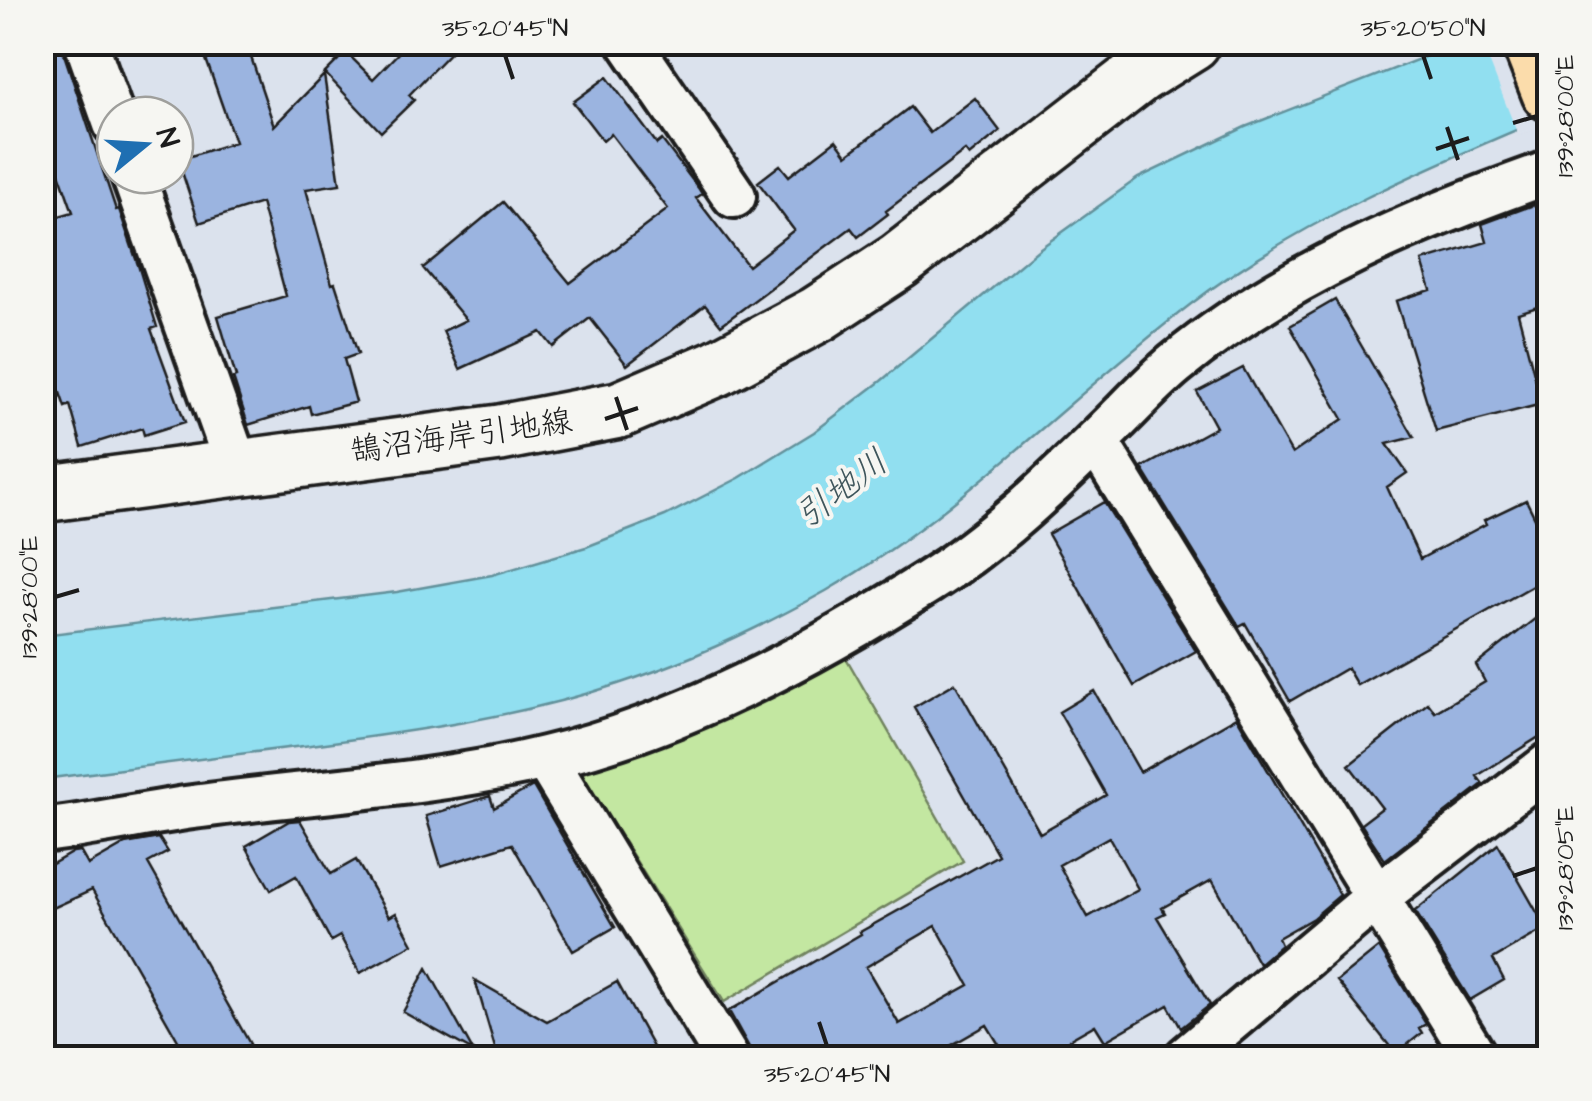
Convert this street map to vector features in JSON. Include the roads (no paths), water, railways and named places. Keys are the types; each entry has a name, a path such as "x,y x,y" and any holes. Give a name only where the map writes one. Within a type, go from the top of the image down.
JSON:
{"main road":[{"path":"1530,42 1550,93"}],"street":[{"path":"86,42 105,95"},
{"path":"629,42 734,196"},
{"name":"鵠沼海岸引地線","path":"46,485 237,467 500,433 618,410 717,368 802,323 900,261 1140,75 1192,42"},
{"path":"42,831 545,758 666,719 758,678 930,581 1020,514 1174,365 1249,308 1366,246 1550,172"},
{"path":"140,195 237,467"},
{"path":"1096,441 1476,1058"},
{"path":"545,758 727,1058"},
{"path":"1186,1058 1377,897 1550,764"}],"water":[{"name":"引地川","path":"1460,43 1549,43 1549,116 1364,199 1232,275 1146,340 923,526 826,591 776,618 645,675 501,715 382,735 43,779 42,635 397,592 492,575 586,547 665,516 739,478 814,432 1039,249 1138,178 1245,127"}]}
